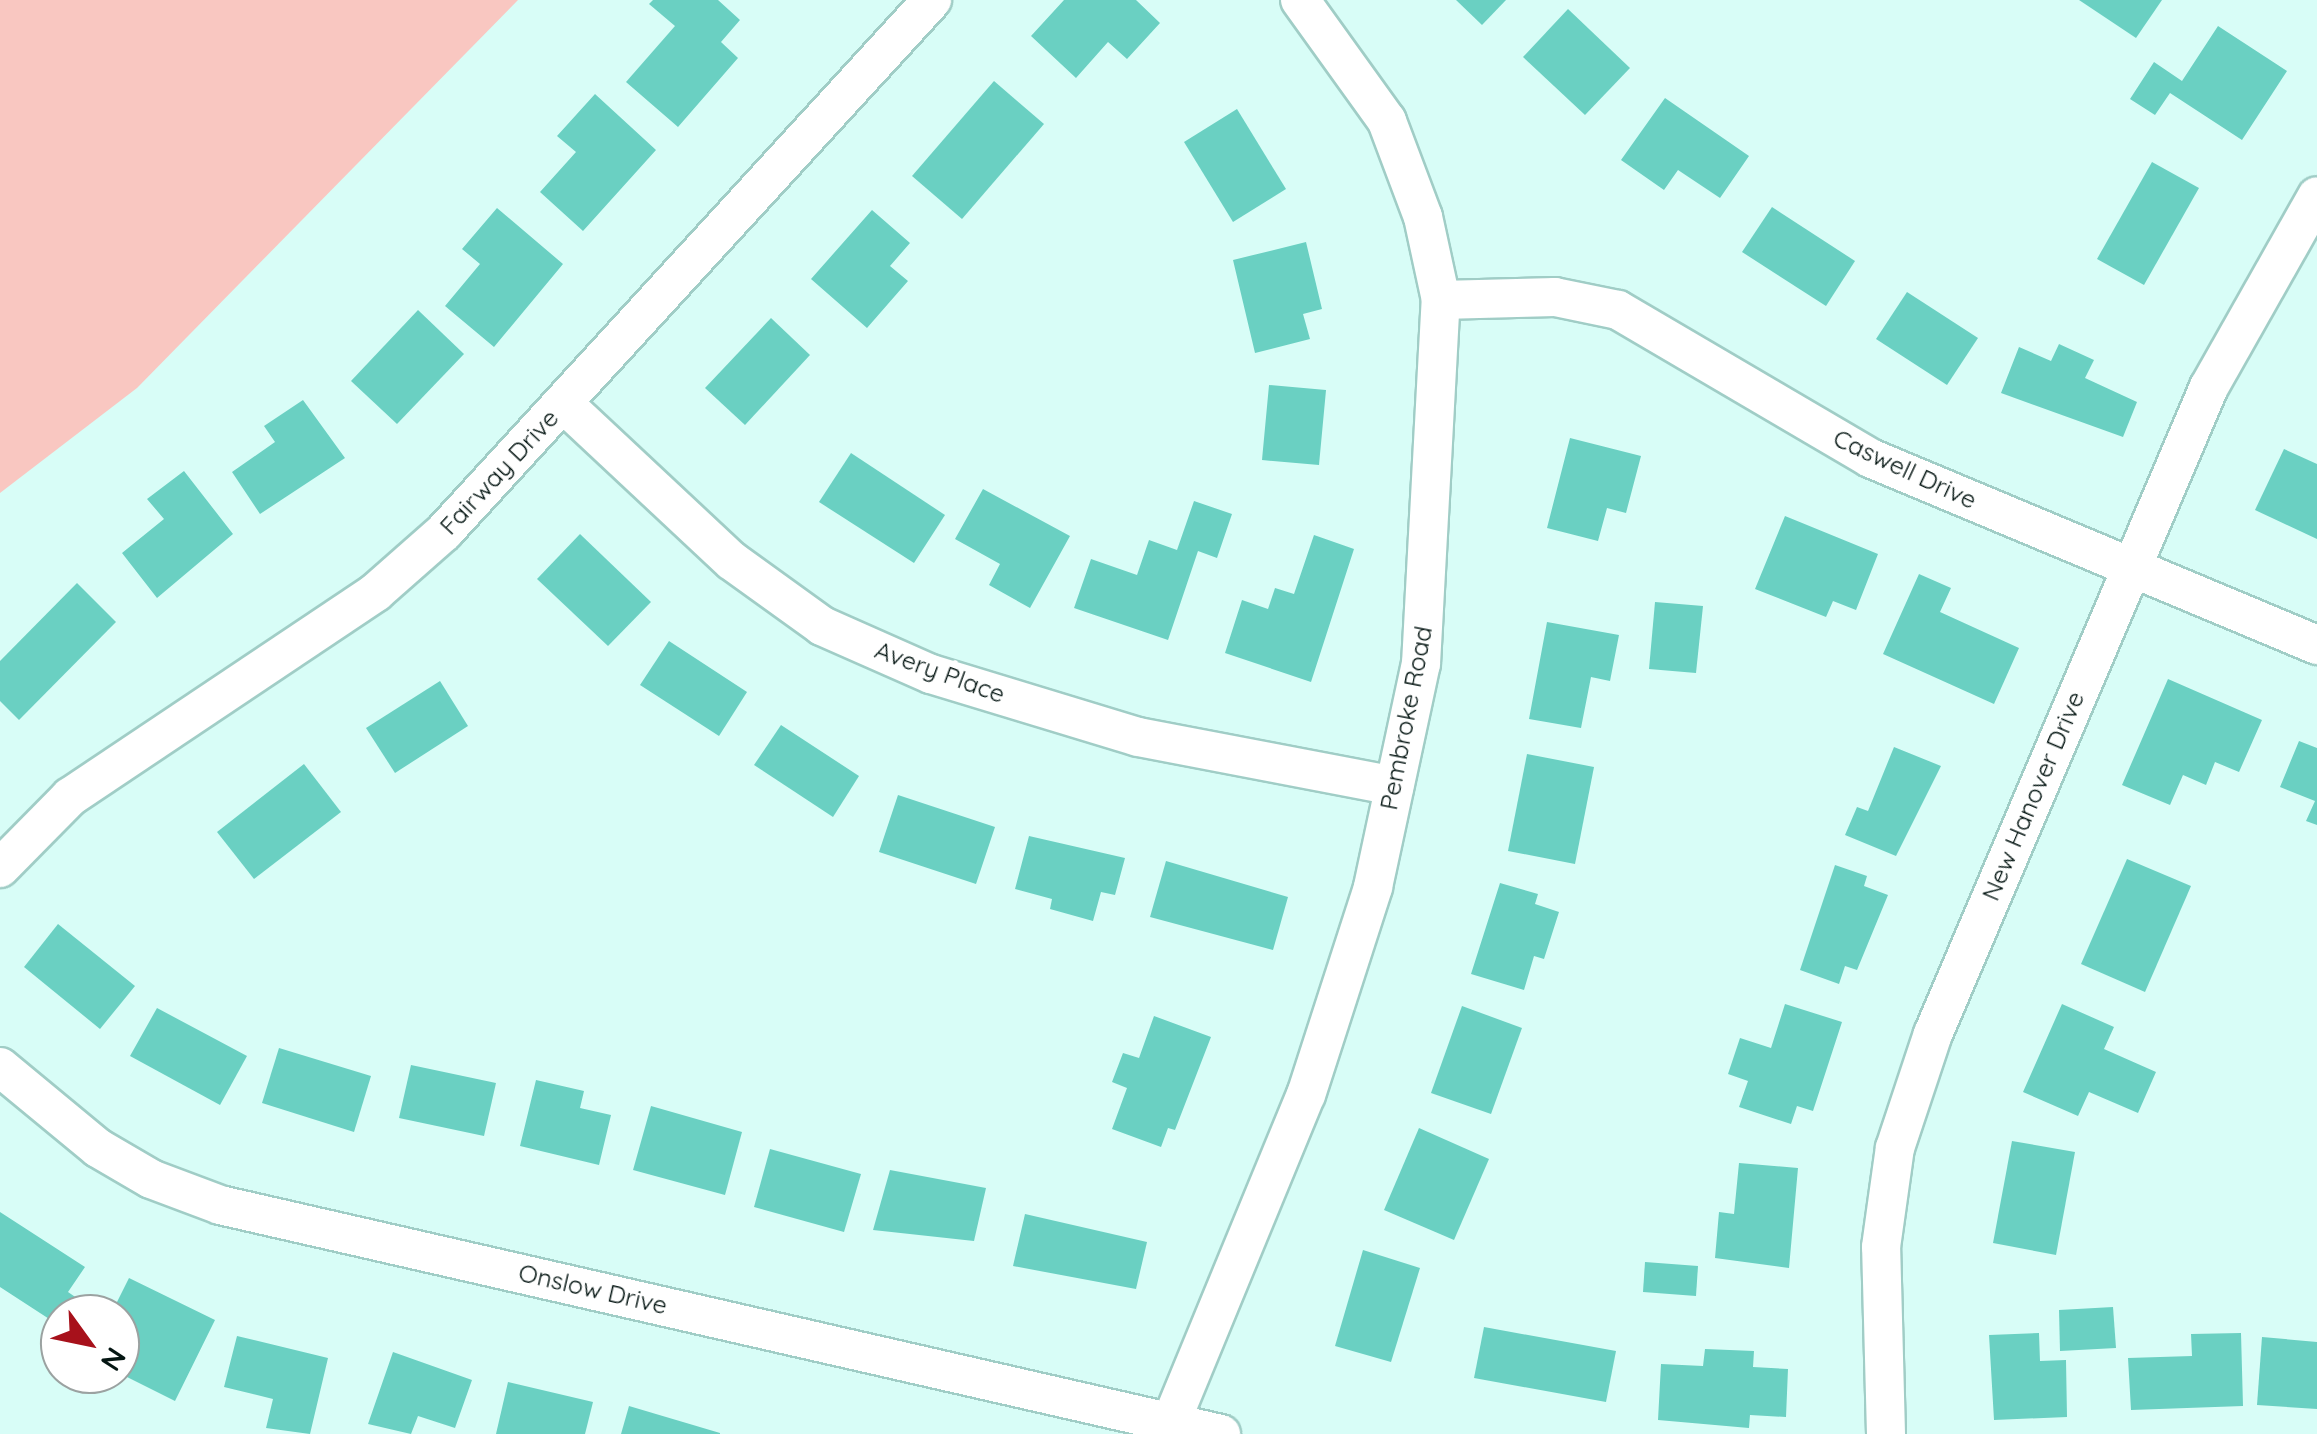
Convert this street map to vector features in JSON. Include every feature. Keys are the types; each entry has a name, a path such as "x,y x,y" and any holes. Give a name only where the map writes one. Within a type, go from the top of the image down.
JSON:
{"street":[{"name":"Fairway Drive","path":"0,868 70,796 376,592 444,532 932,0"},
{"name":"Pembroke Road","path":"1169,1429 1306,1095 1373,887 1421,664 1441,300 1423,217 1386,121 1300,0"},
{"name":"New Hanover Drive","path":"1886,1434 1881,1247 1895,1148 1933,1034 2208,387 2317,196"},
{"name":"Caswell Drive","path":"1441,300 1555,297 1618,310 1870,458 2317,645"},
{"name":"Avery Place","path":"563,403 732,561 822,626 930,674 1138,737 1394,786"},
{"name":"Onslow Drive","path":"0,1068 98,1148 151,1179 220,1204 1169,1429 1221,1434"}],"shaded area":[{"path":"0,0 518,0 137,388 0,493"}],"building":[{"path":"653,0 718,0 740,20 721,42 738,58 678,127 626,82 675,26 649,4"},
{"path":"1064,0 1136,0 1160,23 1127,59 1108,42 1076,78 1031,36"},
{"path":"1456,0 1506,0 1482,25"},
{"path":"2079,0 2162,0 2136,38"},
{"path":"1568,9 1630,68 1585,115 1523,57"},
{"path":"2218,26 2287,71 2242,140 2170,93 2155,115 2130,99 2154,62 2182,81"},
{"path":"994,81 1044,124 962,219 912,176"},
{"path":"595,94 656,150 583,231 540,192 576,152 557,136"},
{"path":"1665,98 1749,156 1720,198 1678,170 1664,190 1621,160"},
{"path":"1237,109 1286,189 1233,222 1184,142"},
{"path":"2152,162 2199,188 2144,285 2097,259"},
{"path":"1772,207 1855,261 1826,306 1742,252"},
{"path":"497,208 563,264 494,347 445,306 480,264 462,249"},
{"path":"872,210 910,243 890,266 908,281 867,328 811,279"},
{"path":"1306,242 1322,309 1303,314 1310,339 1255,353 1233,260"},
{"path":"1907,292 1978,338 1947,385 1876,339"},
{"path":"418,310 464,354 397,424 351,381"},
{"path":"771,318 810,355 745,425 705,388"},
{"path":"2059,344 2094,360 2085,378 2137,402 2123,437 2001,393 2019,347 2051,361"},
{"path":"1269,385 1326,390 1319,465 1262,460"},
{"path":"303,400 345,458 260,514 232,472 275,442 264,426"},
{"path":"1570,438 1641,456 1626,513 1607,508 1598,541 1547,528"},
{"path":"2284,449 2317,464 2317,539 2255,510"},
{"path":"851,453 945,515 914,563 819,502"},
{"path":"184,471 233,534 157,598 122,553 164,519 147,499"},
{"path":"983,489 1070,536 1030,608 989,585 1000,564 955,539"},
{"path":"1194,501 1232,514 1217,558 1198,551 1168,640 1074,608 1091,559 1137,575 1149,540 1177,550"},
{"path":"1785,516 1878,554 1856,610 1833,601 1826,617 1755,589"},
{"path":"580,534 651,602 608,646 537,579"},
{"path":"1314,535 1354,549 1311,682 1225,653 1242,600 1268,609 1275,588 1294,594"},
{"path":"1919,574 1951,588 1940,612 2019,648 1994,704 1883,654"},
{"path":"77,583 116,622 19,720 0,701 0,661"},
{"path":"1655,602 1703,606 1696,673 1649,669"},
{"path":"1547,622 1619,635 1610,681 1591,677 1581,728 1529,719"},
{"path":"669,641 747,692 719,736 640,685"},
{"path":"2168,679 2262,720 2239,772 2215,762 2206,785 2183,775 2170,805 2122,785"},
{"path":"440,681 468,726 395,773 366,728"},
{"path":"781,725 859,776 833,817 754,765"},
{"path":"2299,741 2317,748 2317,825 2306,821 2315,801 2280,787"},
{"path":"1894,747 1941,766 1896,856 1845,835 1857,807 1868,811"},
{"path":"1527,754 1594,767 1575,864 1508,851"},
{"path":"304,764 341,812 254,879 217,832"},
{"path":"898,795 995,827 976,884 879,852"},
{"path":"1029,836 1125,858 1115,895 1101,892 1093,921 1050,909 1052,899 1015,889"},
{"path":"2127,859 2191,886 2145,992 2081,964"},
{"path":"1166,861 1288,897 1273,950 1150,917"},
{"path":"1835,865 1867,876 1864,886 1888,895 1857,970 1845,966 1839,984 1800,970"},
{"path":"1500,883 1538,894 1535,904 1559,912 1544,959 1534,956 1524,990 1471,974"},
{"path":"58,924 135,986 100,1029 24,967"},
{"path":"1785,1004 1842,1022 1813,1111 1797,1106 1791,1124 1739,1107 1748,1081 1728,1074 1740,1038 1771,1048"},
{"path":"2062,1004 2114,1027 2104,1049 2156,1072 2138,1113 2089,1092 2078,1116 2023,1092"},
{"path":"1462,1006 1522,1028 1491,1114 1431,1093"},
{"path":"157,1008 247,1056 220,1105 130,1056"},
{"path":"1154,1016 1211,1037 1175,1130 1168,1128 1161,1147 1112,1129 1127,1088 1112,1082 1123,1053 1139,1058"},
{"path":"279,1048 371,1076 354,1132 262,1103"},
{"path":"411,1065 496,1083 484,1136 399,1118"},
{"path":"536,1080 584,1091 580,1108 611,1115 599,1165 520,1146"},
{"path":"651,1106 742,1132 725,1195 633,1170"},
{"path":"1419,1128 1489,1159 1454,1240 1384,1210"},
{"path":"2012,1141 2075,1152 2056,1255 1993,1243"},
{"path":"770,1149 861,1174 844,1232 754,1207"},
{"path":"1739,1163 1798,1168 1789,1268 1715,1258 1719,1212 1734,1214"},
{"path":"890,1170 986,1188 974,1241 873,1230"},
{"path":"0,1212 85,1267 68,1292 71,1294 40,1294 40,1313 0,1287"},
{"path":"1025,1214 1147,1242 1136,1289 1013,1266"},
{"path":"1363,1250 1420,1268 1391,1362 1335,1346"},
{"path":"1645,1262 1698,1266 1696,1296 1643,1292"},
{"path":"129,1278 215,1320 175,1401 140,1384 140,1294 121,1294"},
{"path":"2113,1307 2116,1348 2060,1351 2059,1310"},
{"path":"1484,1327 1616,1351 1606,1402 1474,1378"},
{"path":"2039,1333 2040,1361 2066,1360 2067,1417 1994,1420 1989,1335"},
{"path":"2241,1333 2243,1406 2131,1410 2128,1358 2192,1356 2191,1334"},
{"path":"237,1336 328,1358 310,1434 266,1428 273,1399 224,1387"},
{"path":"2262,1337 2317,1342 2317,1409 2257,1405"},
{"path":"1705,1349 1754,1351 1753,1367 1788,1369 1786,1417 1750,1415 1749,1428 1658,1420 1661,1364 1703,1366"},
{"path":"393,1352 472,1380 455,1428 418,1416 411,1434 368,1424"},
{"path":"508,1382 593,1402 585,1434 496,1434"},
{"path":"629,1406 720,1433 720,1434 621,1434"}]}
